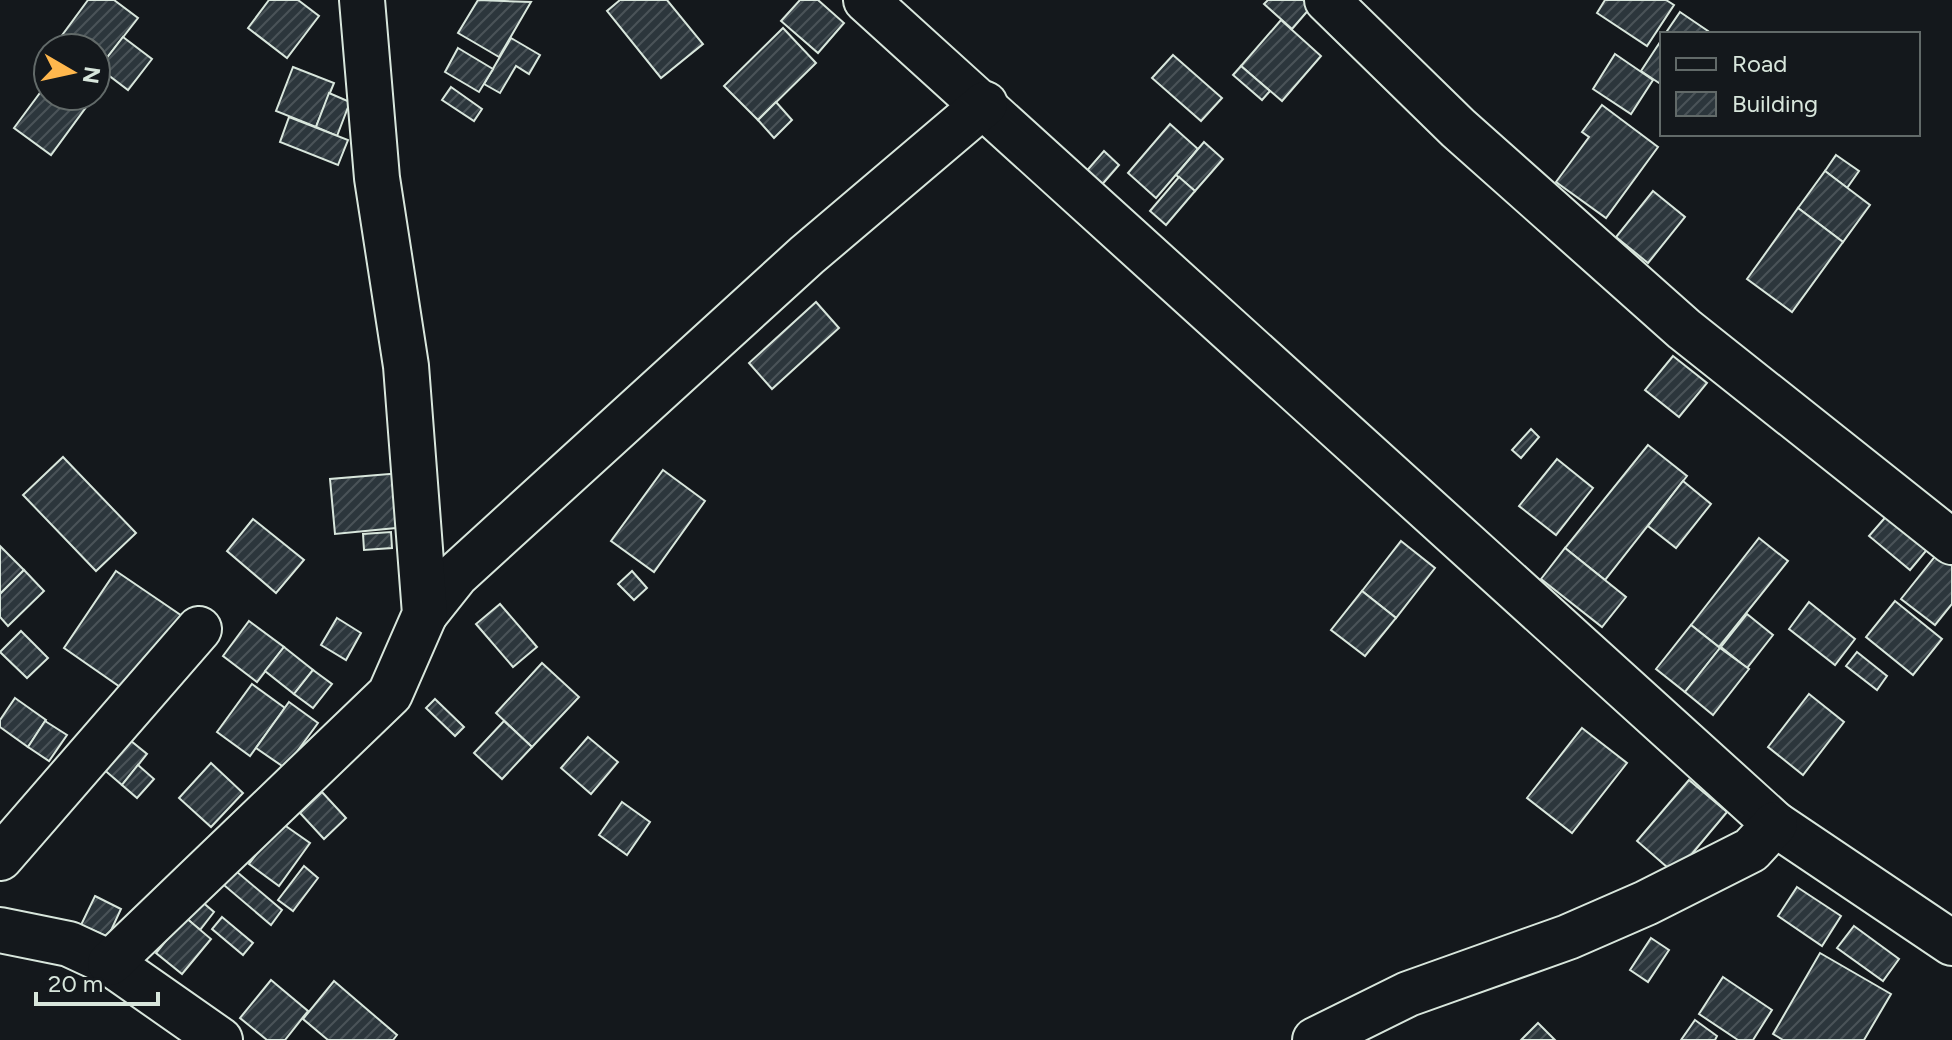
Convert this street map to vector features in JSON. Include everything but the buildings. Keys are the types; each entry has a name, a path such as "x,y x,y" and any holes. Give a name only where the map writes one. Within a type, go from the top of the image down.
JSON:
{"street":[{"path":"362,0 377,178 406,366 425,614"},
{"path":"866,0 985,104 1775,824 1952,943"},
{"path":"1327,0 1458,128 1684,329 1952,542"},
{"path":"110,963 390,694 425,614 456,575 807,255 985,104"},
{"path":"0,858 199,629"},
{"path":"1315,1040 1408,994 1568,937 1646,903 1751,850 1775,824"},
{"path":"0,930 69,944 110,963 220,1040"}]}
